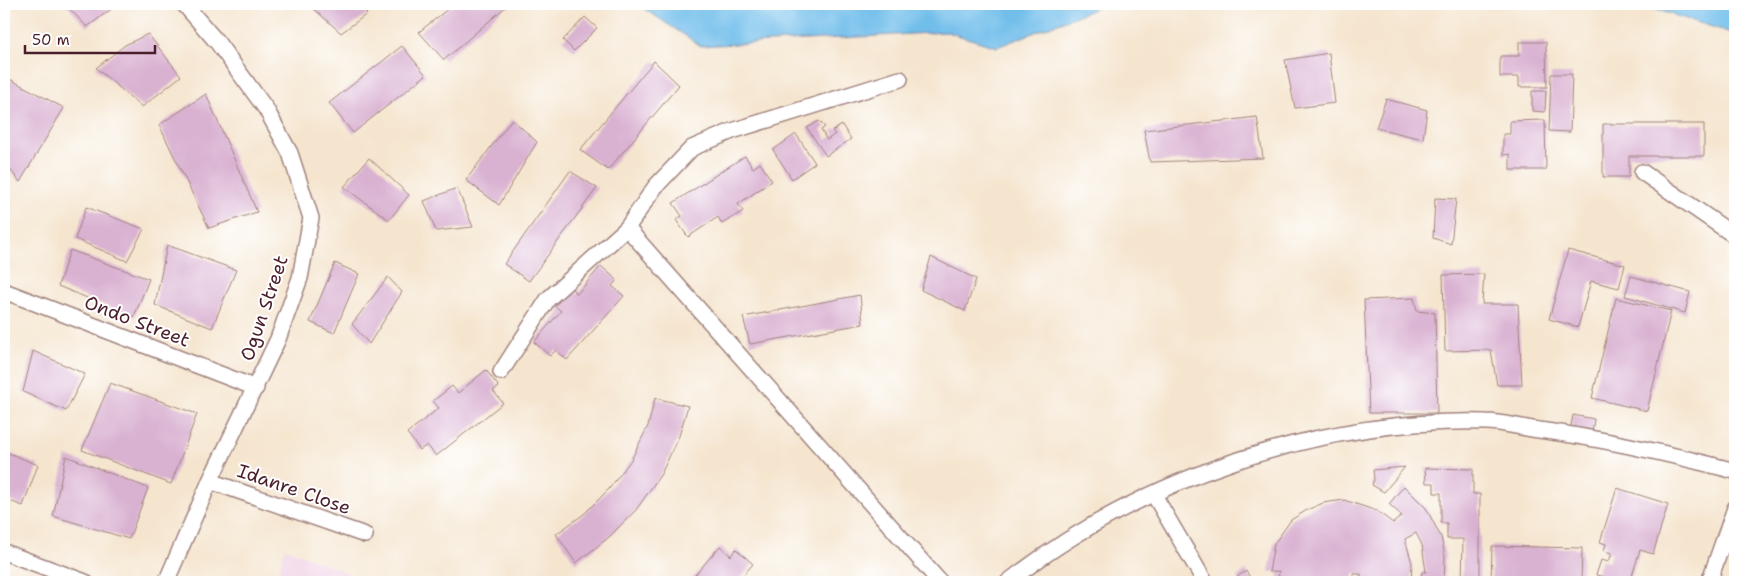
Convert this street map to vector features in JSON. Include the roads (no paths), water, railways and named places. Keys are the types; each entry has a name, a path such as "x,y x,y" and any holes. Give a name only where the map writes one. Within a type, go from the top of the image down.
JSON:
{"street":[{"name":"Ogun Street","path":"166,582 210,481 278,339 300,278 311,218 290,153 266,109 217,42 184,4"},
{"path":"502,372 548,299 627,228 655,187 692,148 741,128 900,79"},
{"path":"1642,172 1735,236"},
{"path":"627,228 940,582"},
{"name":"Ondo Street","path":"4,291 256,388"},
{"path":"1008,582 1031,564 1100,522 1154,495 1223,465 1301,444 1384,427 1483,422 1597,438 1661,452 1735,472"},
{"name":"Idanre Close","path":"210,481 365,535"},
{"path":"1154,495 1204,582"},
{"path":"1708,582 1735,508"},
{"path":"4,552 76,581"}],"water":[{"path":"637,4 1107,4 997,47 947,32 701,46"},
{"path":"1638,4 1735,4 1735,34"}]}
